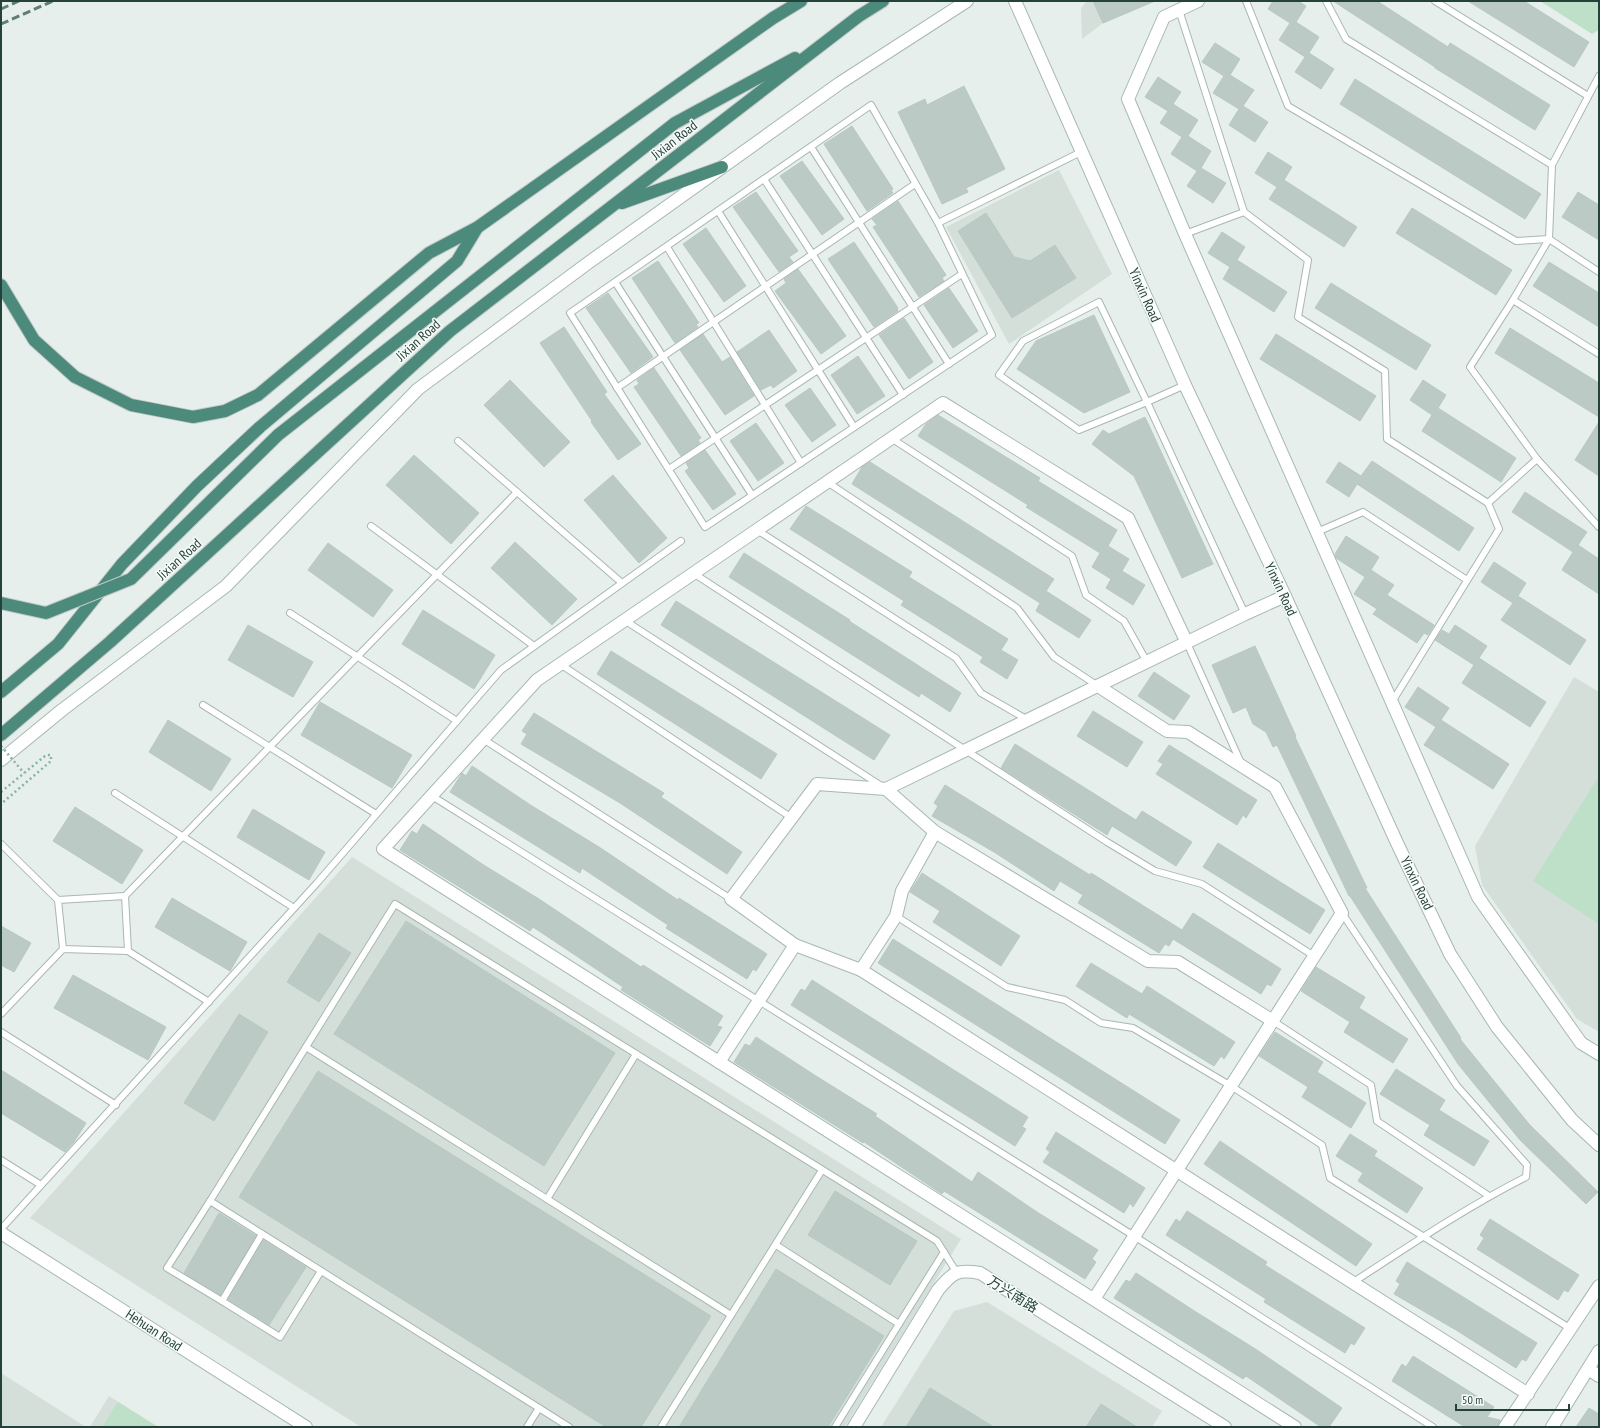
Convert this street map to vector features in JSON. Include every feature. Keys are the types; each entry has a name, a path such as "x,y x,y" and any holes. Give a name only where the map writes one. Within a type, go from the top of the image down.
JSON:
{"highway":[{"path":"1,285 34,340 75,377 131,405 193,417 225,411 258,395 429,253 478,227 773,18 802,1"},
{"name":"Jixian Road","path":"4,734 116,637 450,331 859,16 883,1"},
{"path":"1,603 46,613 131,579 278,435 675,123 828,41"},
{"path":"611,207 722,167"},
{"path":"1,692 58,644 122,564 197,486 260,427 457,261 478,227"}],"street":[{"path":"1,760 62,710 226,586 418,389 588,263 840,83 967,1"},
{"name":"Yinxin Road","path":"1015,1 1185,385 1285,596 1394,836 1450,954 1496,1027 1572,1120 1599,1145"},
{"path":"1198,1 1164,17 1128,98 1185,234 1478,897 1581,1043 1599,1054"},
{"path":"1187,642 1128,518 943,403 537,680 383,849 1295,1427"},
{"path":"1285,596 1187,642 886,789 817,784 731,899 795,945 861,970 1528,1394"},
{"path":"1094,1299 1342,913 1275,787 1188,732 1168,731 1098,686"},
{"path":"886,789 935,832 1148,961 1178,962 1273,1021"},
{"path":"861,970 896,916 902,891 935,832"},
{"path":"719,1062 795,945"},
{"name":"Hehuan Road","path":"1,1233 306,1427"},
{"name":"万兴南路","path":"957,1273 964,1270 980,1273 1225,1427"},
{"path":"854,1427 938,1290 947,1280 957,1273"},
{"path":"1505,1427 1599,1286"},
{"path":"1552,1427 1599,1351"},
{"path":"1588,1369 1599,1376"}],"lane":[{"path":"1246,1 1288,106 1516,241 1549,238 1599,272"},
{"path":"1326,1 1346,39 1552,165"},
{"path":"1435,1 1588,96"},
{"path":"1179,10 1244,212 1308,260 1298,317 1385,371 1387,439 1488,504 1499,529 1392,702"},
{"path":"1599,76 1552,165 1549,238 1513,300 1470,367 1537,459 1599,527"},
{"path":"871,105 938,223 992,335 705,527 570,313 764,179 871,105"},
{"path":"811,147 949,364"},
{"path":"938,223 1081,152"},
{"path":"764,179 903,395"},
{"path":"617,388 915,184"},
{"path":"718,211 854,428"},
{"path":"1185,234 1244,212"},
{"path":"666,247 801,463"},
{"path":"668,469 962,274"},
{"path":"615,282 752,495"},
{"path":"1513,300 1599,354"},
{"path":"1185,385 1147,402 1079,430 999,375 1023,341 1099,302 1147,402 1245,614"},
{"path":"891,438 1072,556 1086,595 1124,621 1147,662"},
{"path":"458,441 622,583"},
{"path":"1488,504 1537,459"},
{"path":"827,482 1017,608 1054,657 1098,686"},
{"path":"58,900 125,896 517,492"},
{"path":"1317,532 1363,512 1467,580"},
{"path":"371,526 534,646"},
{"path":"757,529 956,658 981,693 1028,720"},
{"path":"1,1229 294,908 501,670 681,541"},
{"path":"693,573 1107,842 1155,871 1202,884 1314,956"},
{"path":"290,614 457,721"},
{"path":"624,620 886,789"},
{"path":"1187,642 1242,766"},
{"path":"560,664 792,818"},
{"path":"203,705 376,814"},
{"path":"483,739 731,899"},
{"path":"115,793 294,908"},
{"path":"432,796 758,1002 1134,1236 1433,1427"},
{"path":"1,844 58,900 63,949"},
{"path":"125,896 128,951"},
{"path":"321,1271 280,1337 167,1268 395,904 937,1242 957,1273"},
{"path":"1342,913 1457,1086 1527,1165 1526,1178 1489,1196 1423,1236 1352,1283"},
{"path":"896,916 1007,986 1065,1000 1101,1023 1133,1028 1231,1086 1322,1145 1330,1178 1571,1329"},
{"path":"1,1014 63,949 128,951 209,1002"},
{"path":"1273,1021 1371,1085 1377,1121 1489,1196"},
{"path":"1,1032 116,1104"},
{"path":"306,1047 731,1315"},
{"path":"548,1199 636,1054"},
{"path":"1,1160 41,1185"},
{"path":"661,1427 822,1170"},
{"path":"210,1201 569,1427"},
{"path":"222,1301 262,1234"},
{"path":"776,1245 899,1324"},
{"path":"835,1427 944,1252"},
{"path":"527,1427 539,1408"}],"path":[{"path":"1,746 24,773"},
{"path":"1,792 47,754 51,756 51,761 1,803"}],"shaded area":[{"path":"1087,1 1155,1 1103,23 1082,39 1081,8"},
{"path":"1059,170 1112,274 1009,344 946,227"},
{"path":"1574,677 1599,692 1599,1032 1577,1019 1482,885 1475,846"},
{"path":"352,857 961,1239 845,1427 361,1427 30,1218"},
{"path":"987,1302 1162,1411 1152,1427 881,1427 954,1311"},
{"path":"1,1373 86,1427 1,1427"},
{"path":"109,1396 158,1427 90,1427"}],"green space":[{"path":"1540,1 1598,1 1599,30 1592,34"},
{"path":"1599,776 1599,924 1533,881"},
{"path":"118,1402 158,1427 102,1427"}],"building":[{"path":"1093,1 1155,1 1103,23"},
{"path":"1273,1 1298,1 1306,6 1296,22 1319,37 1309,53 1334,69 1321,89 1295,72 1305,57 1279,40 1290,23 1268,9"},
{"path":"1333,1 1377,1 1448,47 1450,43 1550,105 1535,130 1435,68"},
{"path":"1468,1 1524,1 1589,42 1574,67"},
{"path":"1215,43 1240,59 1230,75 1254,90 1243,106 1268,122 1255,142 1229,125 1239,109 1213,93 1224,76 1202,62"},
{"path":"1158,77 1181,92 1173,104 1198,120 1188,136 1211,151 1201,168 1226,183 1213,203 1187,186 1197,171 1171,154 1182,137 1160,123 1168,111 1145,97"},
{"path":"1355,79 1541,194 1525,219 1340,104"},
{"path":"964,86 1005,169 966,188 968,192 942,204 898,112 925,99 927,105"},
{"path":"852,126 893,189 891,190 893,193 867,211 824,144"},
{"path":"1268,152 1292,167 1284,180 1357,227 1344,247 1269,199 1277,187 1255,173"},
{"path":"802,161 844,219 822,235 780,176"},
{"path":"756,192 798,251 789,257 793,262 779,272 733,207"},
{"path":"1578,192 1599,205 1599,240 1562,217"},
{"path":"898,201 946,275 942,278 944,281 919,297 873,227 877,225 872,219"},
{"path":"1412,208 1512,270 1496,295 1396,233"},
{"path":"986,213 1014,257 1030,261 1055,245 1076,278 1012,318 958,231"},
{"path":"706,228 746,286 724,302 683,244"},
{"path":"1222,232 1245,247 1237,260 1287,292 1274,312 1223,279 1230,267 1208,253"},
{"path":"854,242 898,308 898,311 874,327 828,259"},
{"path":"658,261 699,323 696,324 698,327 675,343 632,278"},
{"path":"1549,262 1599,293 1599,327 1533,286"},
{"path":"798,269 846,336 821,354 775,291 786,283 784,279"},
{"path":"1331,283 1431,345 1416,370 1315,308"},
{"path":"949,288 978,331 953,348 924,305"},
{"path":"608,293 653,357 631,373 586,308"},
{"path":"1094,315 1130,392 1084,413 1017,369 1036,341"},
{"path":"904,318 933,362 909,379 879,335"},
{"path":"564,327 607,392 604,394 641,444 618,460 591,422 592,421 540,343"},
{"path":"1510,328 1599,383 1599,417 1495,353"},
{"path":"769,330 797,371 773,388 771,385 761,390 737,352"},
{"path":"703,334 722,362 730,357 754,396 725,415 680,350"},
{"path":"1276,334 1376,396 1360,421 1260,359"},
{"path":"858,356 885,396 857,414 831,375"},
{"path":"654,368 701,438 698,440 700,443 681,456 634,387 639,384 637,380"},
{"path":"510,380 570,442 544,467 484,405"},
{"path":"1423,380 1446,395 1438,408 1516,458 1501,482 1422,431 1432,415 1410,400"},
{"path":"810,388 836,425 812,442 785,405"},
{"path":"938,415 1040,478 1038,481 1117,530 1108,546 1129,559 1122,571 1145,585 1133,605 1106,588 1111,579 1092,567 1100,553 1026,507 1028,505 918,436 926,424"},
{"path":"1145,417 1213,564 1182,578 1134,476 1092,444 1103,430 1109,434"},
{"path":"1599,422 1599,476 1575,460"},
{"path":"756,423 784,463 758,481 730,441"},
{"path":"705,450 736,494 713,510 685,471 689,468 686,463"},
{"path":"414,455 479,513 451,544 386,485"},
{"path":"1372,461 1474,528 1459,551 1357,484 1349,497 1326,482 1339,462 1361,476"},
{"path":"870,462 1054,579 1046,591 1091,620 1079,638 1036,611 1040,603 852,484 862,467"},
{"path":"613,475 667,538 639,563 584,500"},
{"path":"1525,492 1587,532 1578,545 1599,559 1599,594 1562,570 1573,552 1512,512"},
{"path":"806,506 912,572 909,577 1008,639 1001,650 1018,660 1007,679 980,662 983,657 901,605 904,601 790,529"},
{"path":"1346,536 1379,557 1371,570 1394,585 1387,595 1434,625 1428,635 1424,633 1417,643 1373,614 1377,609 1354,594 1365,577 1336,558 1335,554"},
{"path":"515,542 577,599 552,625 491,568"},
{"path":"328,543 393,590 373,617 308,570"},
{"path":"744,553 961,693 950,712 921,693 919,697 729,577"},
{"path":"1494,562 1526,583 1518,596 1586,640 1570,665 1501,620 1513,603 1481,582"},
{"path":"676,601 890,735 874,760 661,625"},
{"path":"423,610 495,655 474,689 402,644"},
{"path":"248,625 313,662 293,697 228,660"},
{"path":"1455,625 1487,646 1479,658 1546,702 1530,727 1462,683 1474,665 1435,640 1442,630 1449,634"},
{"path":"1255,646 1296,736 1295,737 1367,888 1365,888 1461,1038 1460,1039 1529,1124 1598,1192 1586,1204 1520,1140 1458,1064 1349,896 1277,745 1273,747 1266,732 1253,724 1246,707 1233,713 1212,665"},
{"path":"611,651 777,754 761,779 597,674"},
{"path":"1154,672 1190,696 1174,720 1138,696"},
{"path":"1418,687 1449,708 1441,720 1509,764 1493,789 1424,745 1436,727 1405,707"},
{"path":"320,702 412,755 392,788 301,735"},
{"path":"1093,711 1143,742 1127,767 1077,736"},
{"path":"534,713 664,793 661,797 742,852 727,874 620,803 521,744 527,734 522,731"},
{"path":"168,720 231,759 211,791 149,752"},
{"path":"1015,744 1136,820 1142,811 1192,842 1176,866 1112,826 1107,835 1001,768"},
{"path":"1169,745 1257,800 1246,818 1243,815 1237,825 1156,774 1163,764 1158,761"},
{"path":"472,766 532,806 599,847 678,900 679,898 767,954 756,971 753,969 747,979 666,928 668,925 582,868 580,873 450,792 462,773 466,776"},
{"path":"945,785 1182,930 1193,913 1281,969 1271,986 1267,984 1261,994 1173,939 1169,946 1165,944 1159,953 1078,903 1083,895 1060,881 1054,891 994,852 932,816 938,806 934,803"},
{"path":"75,807 143,850 122,884 53,841"},
{"path":"253,809 325,852 309,880 237,837"},
{"path":"423,824 641,967 643,965 723,1016 717,1026 722,1027 710,1046 621,990 623,987 533,927 530,931 400,850 412,831 417,834"},
{"path":"1218,843 1325,910 1310,934 1203,867"},
{"path":"922,873 1020,936 1001,966 933,922 940,911 910,892"},
{"path":"172,898 247,942 230,971 155,927"},
{"path":"406,921 615,1053 544,1166 334,1034"},
{"path":"1,926 31,943 14,972 1,965"},
{"path":"319,933 351,953 319,1002 287,982"},
{"path":"893,939 1180,1120 1165,1144 878,963"},
{"path":"1091,963 1142,994 1147,986 1235,1042 1224,1059 1221,1056 1214,1066 1129,1014 1127,1018 1076,986"},
{"path":"1316,967 1365,997 1359,1008 1408,1039 1393,1063 1344,1032 1350,1022 1301,991"},
{"path":"73,975 166,1027 148,1060 54,1008"},
{"path":"812,980 1028,1117 1022,1127 1026,1129 1015,1146 791,1005 801,989 805,991"},
{"path":"239,1014 268,1032 214,1121 184,1103"},
{"path":"1275,1032 1323,1062 1317,1072 1366,1103 1351,1128 1302,1097 1308,1087 1259,1056"},
{"path":"756,1037 877,1114 875,1116 972,1182 978,1172 1037,1212 1098,1250 1092,1259 1096,1262 1085,1279 944,1191 942,1194 864,1142 863,1143 734,1062 745,1044 750,1046"},
{"path":"1396,1069 1445,1100 1439,1110 1489,1141 1474,1166 1424,1135 1430,1125 1380,1094"},
{"path":"1,1070 86,1123 74,1142 65,1152 1,1113"},
{"path":"318,1071 711,1316 641,1427 606,1427 239,1197"},
{"path":"1056,1132 1145,1188 1133,1207 1130,1203 1124,1213 1043,1162 1050,1152 1046,1149"},
{"path":"1350,1134 1377,1151 1374,1156 1423,1188 1407,1213 1358,1181 1363,1173 1336,1156"},
{"path":"1220,1141 1372,1244 1356,1266 1204,1164"},
{"path":"835,1191 917,1241 890,1285 808,1235"},
{"path":"1187,1211 1267,1262 1265,1265 1365,1328 1354,1345 1351,1343 1345,1353 1264,1302 1266,1299 1166,1235 1176,1219 1180,1222"},
{"path":"219,1213 256,1236 221,1295 184,1273"},
{"path":"1490,1219 1579,1275 1568,1292 1564,1290 1558,1300 1477,1249 1484,1238 1480,1235"},
{"path":"263,1240 306,1267 269,1325 228,1299"},
{"path":"1407,1262 1537,1343 1526,1361 1522,1359 1516,1368 1456,1330 1394,1294 1400,1284 1396,1281"},
{"path":"776,1269 884,1336 828,1427 679,1427"},
{"path":"1136,1273 1257,1350 1342,1408 1329,1427 1321,1427 1246,1376 1243,1379 1114,1298 1126,1280 1130,1282"},
{"path":"1413,1356 1494,1407 1487,1417 1500,1420 1498,1427 1465,1427 1392,1381 1402,1364 1406,1367"},
{"path":"930,1388 994,1427 906,1427"},
{"path":"1101,1404 1137,1427 1086,1427"},
{"path":"1589,1408 1599,1414 1599,1427 1576,1427"}],"railway":[{"path":"1,9 19,1"},
{"path":"1,24 53,1"}]}
